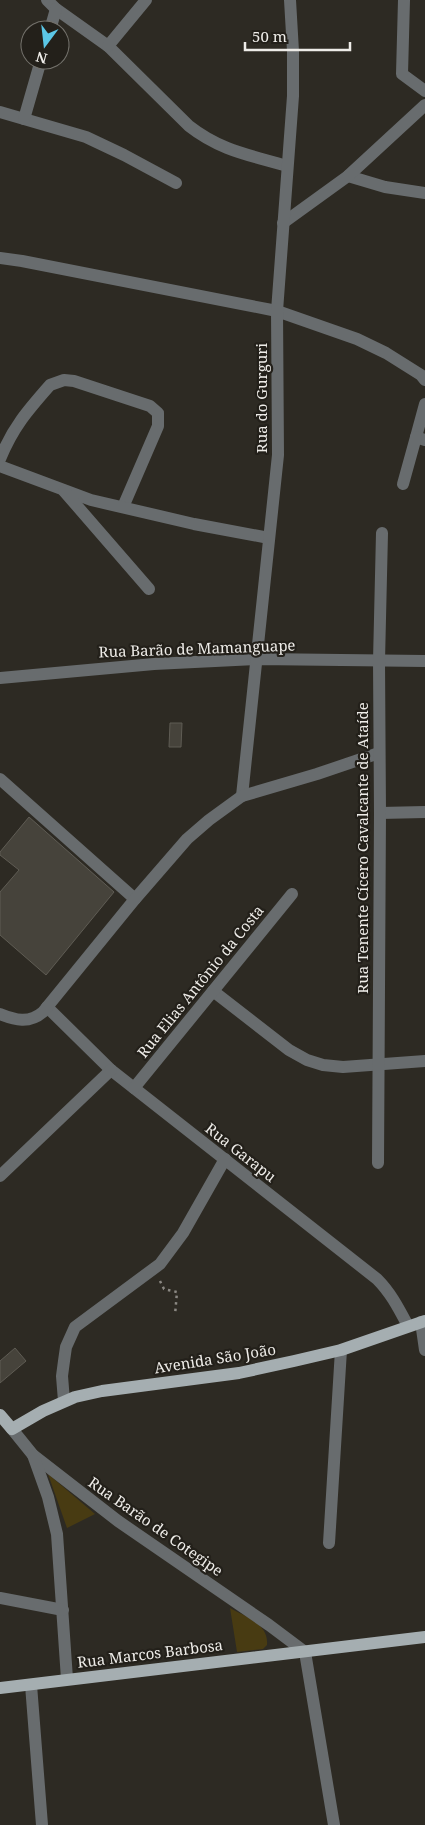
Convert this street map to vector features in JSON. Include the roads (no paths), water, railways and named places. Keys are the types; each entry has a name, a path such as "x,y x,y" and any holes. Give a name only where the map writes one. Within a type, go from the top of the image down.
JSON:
{"main road":[{"name":"Avenida São João","path":"12,1429 42,1411 88,1393 239,1373 341,1350 423,1321"},
{"name":"Rua Barão de Cotegipe","path":"0,1415 12,1429"},
{"name":"Rua Marcos Barbosa","path":"0,1688 425,1637"}],"street":[{"path":"47,0 56,9 108,46 202,136 229,150 288,166"},
{"path":"108,46 146,0"},
{"name":"Rua do Gurguri","path":"242,796 258,659 268,538 278,455 276,311 293,96 290,0"},
{"path":"404,0 402,74 425,91"},
{"path":"53,20 56,9"},
{"path":"24,119 38,70"},
{"path":"283,223 348,176 425,104"},
{"path":"0,112 96,141 176,183"},
{"path":"348,176 385,187 425,193"},
{"path":"0,258 276,311 357,339 386,353 421,375 425,380"},
{"path":"0,459 6,442 21,417 50,385 56,382 74,381 150,406 158,413 158,426 123,507"},
{"path":"403,484 420,439 425,404"},
{"path":"0,466 64,491 123,507 194,524 268,538"},
{"path":"64,491 149,589"},
{"name":"Rua Tenente Cícero Cavalcante de Ataíde","path":"378,1163 379,661 382,533"},
{"name":"Rua Barão de Mamanguape","path":"0,678 135,665 258,659 425,661"},
{"path":"0,1014 11,1018 28,1020 39,1016 187,839 242,796 379,753"},
{"path":"0,779 135,899"},
{"path":"380,813 425,812"},
{"name":"Rua Elias Antônio da Costa","path":"134,1088 292,894"},
{"path":"213,991 289,1050 306,1060 323,1065 343,1067 425,1061"},
{"name":"Rua Garapu","path":"48,1007 112,1070 377,1279 395,1302 408,1326"},
{"path":"0,1176 112,1070"},
{"path":"64,1401 62,1376 66,1347 75,1327 160,1264 183,1233 225,1159"},
{"path":"423,1321 425,1350"},
{"path":"329,1543 341,1350"},
{"name":"Rua Barão de Cotegipe","path":"12,1429 33,1455 118,1522 269,1625 305,1652"},
{"path":"33,1455 48,1497 58,1534 67,1680"},
{"path":"0,1598 63,1610"},
{"path":"305,1652 334,1825"},
{"path":"30,1685 42,1825"}]}
